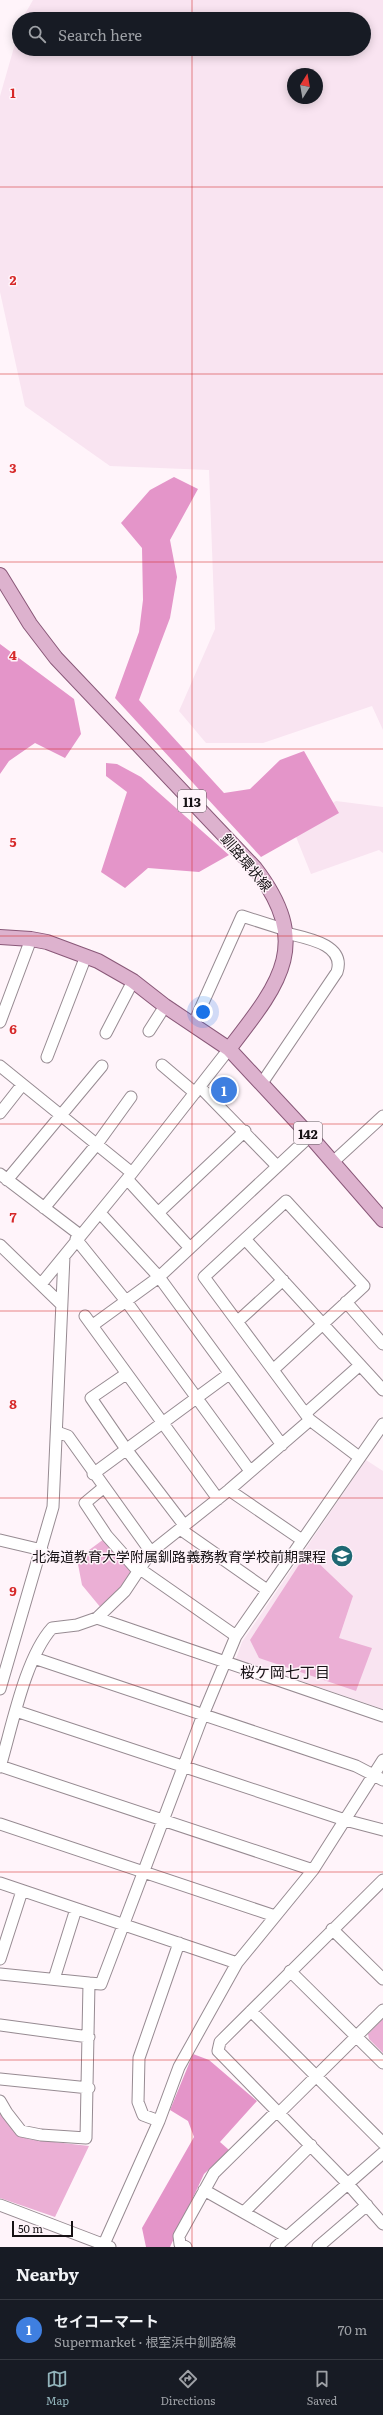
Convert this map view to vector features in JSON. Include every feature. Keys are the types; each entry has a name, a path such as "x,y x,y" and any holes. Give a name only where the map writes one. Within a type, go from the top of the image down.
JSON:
{"main road":[{"name":"釧路環状線","path":"0,575 22,613 56,658 255,868 271,889 283,914 286,931 282,968 275,986 229,1049"},
{"path":"0,937 31,938 69,948 86,956 133,981 165,1006 229,1049"},
{"name":"142","path":"229,1049 334,1162 383,1220"}],"street":[{"path":"193,1025 242,916 310,939 329,948 338,956 340,965 337,972 262,1083"},
{"path":"0,1022 31,938"},
{"path":"47,1057 86,956"},
{"path":"106,1033 133,981"},
{"path":"149,1031 165,1006"},
{"path":"42,1283 78,1237 130,1176 229,1049"},
{"path":"0,1066 97,1144 130,1176 158,1213 190,1248"},
{"path":"102,1066 4,1177 78,1237 250,1471"},
{"path":"162,1066 197,1090 244,1131 277,1166"},
{"path":"0,1113 22,1085"},
{"path":"44,1208 97,1144 131,1097"},
{"path":"334,1162 383,1116"},
{"path":"158,1213 244,1131"},
{"path":"92,1325 159,1277 310,1136"},
{"path":"274,1369 364,1286 286,1201 204,1277 274,1369 308,1417 360,1457"},
{"path":"100,1213 159,1277 282,1445"},
{"path":"245,1239 383,1390"},
{"path":"0,1245 42,1283 60,1302"},
{"path":"0,1689 42,1550 53,1507 57,1432 60,1302 64,1256"},
{"path":"238,1321 283,1280"},
{"path":"346,1302 383,1344"},
{"path":"85,1316 218,1499"},
{"path":"313,1870 0,1766 16,1711 34,1658 52,1628 77,1625 97,1618 113,1605 151,1552 218,1499 282,1445 360,1365"},
{"path":"126,1374 91,1398 126,1450 182,1527 267,1590"},
{"path":"93,1474 229,1374"},
{"path":"0,1974 101,1984 203,1715 224,1661 236,1636 360,1457 380,1436 383,1424"},
{"path":"57,1432 68,1436 103,1488 151,1552"},
{"path":"103,1488 84,1503 107,1536 139,1570 236,1636"},
{"path":"229,1490 302,1540"},
{"path":"0,1540 42,1550"},
{"path":"97,1618 383,1716"},
{"path":"34,1658 356,1766 383,1780"},
{"path":"16,1711 345,1820 383,1830"},
{"path":"0,2205 106,2246 159,2121 179,2067 237,1963 313,1870 372,1775 383,1760"},
{"path":"0,1824 275,1916"},
{"path":"383,1880 220,2042 218,2051 311,2145 383,2224"},
{"path":"0,1883 237,1963"},
{"path":"0,1959 22,1891"},
{"path":"54,1979 76,1909"},
{"path":"332,1929 383,1978"},
{"path":"159,2121 143,2115 138,2102 139,2058 179,1943"},
{"path":"290,1971 383,2063"},
{"path":"0,2101 6,2113 21,2131 41,2135 86,2138 89,1983"},
{"path":"186,2247 180,2244 179,2236 214,2173 383,2010"},
{"path":"251,2011 317,2075 383,2143"},
{"path":"0,2025 89,2037"},
{"path":"0,2078 88,2088"},
{"path":"244,2212 311,2145"},
{"path":"276,2247 383,2153"},
{"path":"204,2190 287,2237"},
{"path":"318,2247 366,2205"}],"shaded area":[{"path":"33,0 383,0 383,730 372,706 263,743 206,743 179,711 215,629 209,470 110,466 25,406 0,292 0,96 12,54 12,56 371,56 371,12 26,12"},
{"path":"174,477 198,489 170,540 177,577 170,618 139,700 224,793 250,789 280,760 304,751 339,813 261,857 115,698 139,632 143,600 142,548 121,523 150,490"},
{"path":"0,644 74,699 81,734 65,758 35,743 9,761 0,774"},
{"path":"106,763 117,764 141,777 229,855 199,872 148,868 125,888 101,872 127,792 106,776"},
{"path":"336,801 383,807 383,853 379,850 311,874 292,827"},
{"name":"北海道教育大学附属釧路義務教育学校前期課程","path":"366,1460 383,1471 383,1709 236,1659 242,1642"},
{"path":"104,1539 133,1573 101,1608 82,1585 77,1559"},
{"path":"310,1555 353,1596 339,1638 372,1648 356,1691 259,1658 250,1640 304,1557"},
{"path":"383,2019 383,2053 369,2039 368,2034"},
{"path":"193,2054 209,2060 257,2101 220,2142 229,2150 204,2174 170,2247 146,2247 142,2228 194,2137 188,2121 170,2110"},
{"path":"0,2110 15,2133 28,2139 89,2146 55,2217 0,2198"}],"place":[{"name":"セイコーマート","path":"224,1090"},
{"name":"北海道教育大学附属釧路義務教育学校前期課程","path":"342,1556"}],"district":[{"name":"桜ケ岡七丁目","path":"285,1671"}]}
